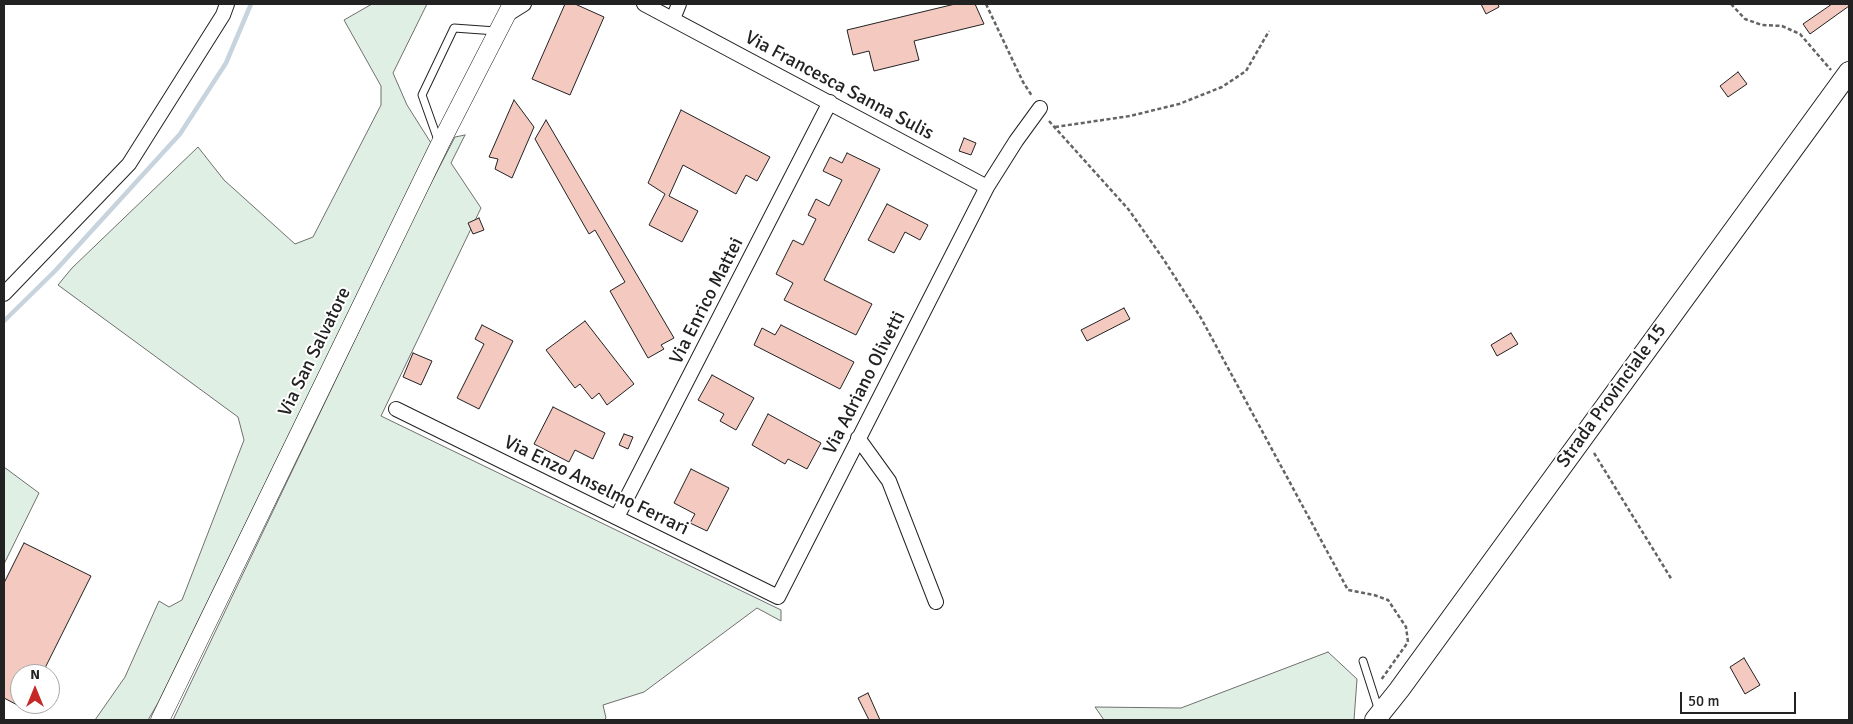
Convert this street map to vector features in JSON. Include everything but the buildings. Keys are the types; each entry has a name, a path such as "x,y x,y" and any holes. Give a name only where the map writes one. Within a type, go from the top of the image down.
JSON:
{"main road":[{"name":"Strada Provinciale 15","path":"1377,717 1845,77"}],"street":[{"path":"4,294 129,164 223,15 227,4"},
{"path":"510,9 524,4"},
{"name":"Via Francesca Sanna Sulis","path":"644,4 987,187"},
{"path":"673,19 679,4"},
{"name":"Via San Salvatore","path":"160,720 440,144 510,9"},
{"name":"Via Enrico Mattei","path":"617,517 830,102"},
{"name":"Via Adriano Olivetti","path":"778,597 987,187 1016,141 1040,108"},
{"name":"Via Enzo Anselmo Ferrari","path":"396,409 778,597"},
{"path":"858,438 889,480 936,602"}],"lane":[{"path":"440,144 422,95 454,28 499,31"},
{"path":"1363,661 1377,717"}],"path":[{"path":"986,4 1023,82 1040,108 1055,128 1129,210 1190,302 1348,590 1374,594 1388,600 1406,627 1408,642 1372,691"},
{"path":"1731,4 1745,19 1762,25 1782,26 1800,34 1845,77"},
{"path":"1055,128 1130,116 1180,104 1222,87 1246,71 1269,31"},
{"path":"1582,438 1598,459 1672,580"}],"green space":[{"path":"372,4 427,4 393,73 407,105 431,143 158,703 148,720 95,720 125,677 159,601 169,607 182,600 244,440 238,417 58,285 72,268 198,147 224,180 295,244 313,237 381,105 381,86 344,20"},
{"path":"465,135 451,163 481,208 381,416 781,610 781,621 757,608 644,692 603,705 606,718 604,720 173,720 416,212 455,137"},
{"path":"4,467 39,493 4,564"},
{"path":"1328,652 1357,679 1354,720 1104,720 1095,707 1181,708"}],"waterway":[{"path":"4,321 55,271 180,134 226,63 251,4"}]}
